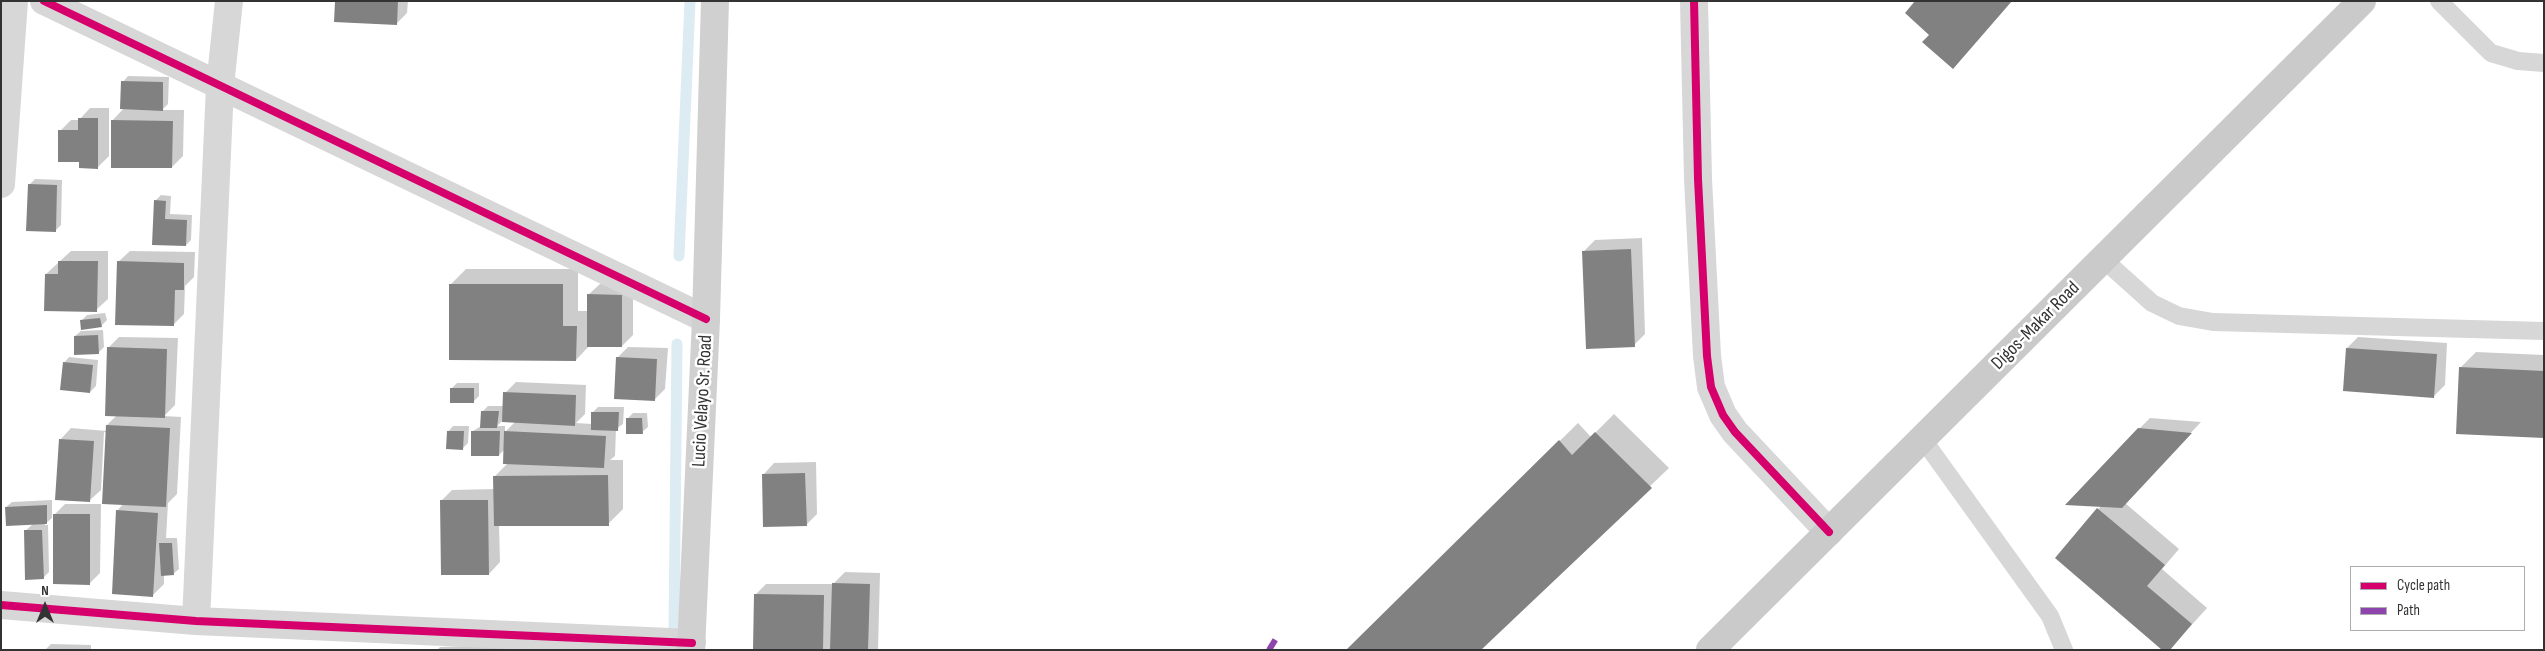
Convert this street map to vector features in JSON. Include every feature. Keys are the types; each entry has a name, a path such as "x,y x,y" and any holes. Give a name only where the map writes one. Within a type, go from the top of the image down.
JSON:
{"main road":[{"name":"Lucio Velayo Sr. Road","path":"691,646 706,319 715,1"},
{"name":"Digos-Makar Road","path":"1710,650 2362,1"}],"street":[{"path":"1,184 14,1"},
{"path":"44,1 706,319"},
{"path":"196,621 220,86 229,1"},
{"path":"1694,1 1698,179 1707,356 1711,387 1723,415 1735,432 1829,532"},
{"path":"1,605 196,621 691,646"}],"lane":[{"path":"2439,1 2491,53 2518,61 2544,63"},
{"path":"2103,259 2152,303 2179,316 2213,322 2544,331"},
{"path":"1922,438 2050,616 2064,650"}],"building":[{"path":"335,1 398,1 397,25 334,22"},
{"path":"1915,1 2012,1 1953,69 1922,42 1929,35 1905,13"},
{"path":"121,81 163,82 163,111 120,109"},
{"path":"78,118 98,118 98,169 79,168 79,162 58,162 58,130 78,130"},
{"path":"111,120 173,121 172,168 111,168"},
{"path":"28,184 57,185 56,232 26,231"},
{"path":"154,200 166,201 165,219 187,220 186,246 152,245"},
{"path":"1631,249 1635,347 1586,349 1582,251"},
{"path":"58,261 98,261 97,312 44,311 45,274 58,274"},
{"path":"117,261 184,263 184,290 175,290 174,326 115,325"},
{"path":"449,284 563,284 563,326 577,326 576,361 449,360"},
{"path":"587,294 622,295 622,347 587,347"},
{"path":"100,318 102,327 81,330 80,320"},
{"path":"98,335 99,354 74,355 74,336"},
{"path":"107,347 167,349 165,418 105,416"},
{"path":"2346,348 2437,354 2434,398 2343,391"},
{"path":"616,357 657,359 655,401 614,399"},
{"path":"63,362 93,365 90,393 60,390"},
{"path":"2459,367 2544,371 2544,438 2456,434"},
{"path":"450,388 474,388 474,403 450,403"},
{"path":"503,392 576,395 575,426 502,422"},
{"path":"481,411 499,411 497,428 480,428"},
{"path":"591,412 619,412 618,431 591,430"},
{"path":"626,418 642,418 643,434 626,434"},
{"path":"106,425 170,428 166,507 102,504"},
{"path":"2138,428 2192,433 2122,508 2065,505"},
{"path":"447,431 464,431 463,450 446,449"},
{"path":"471,431 500,431 499,456 471,456"},
{"path":"504,431 606,436 604,468 503,464"},
{"path":"1595,432 1652,488 1481,650 1346,650 1559,440 1572,455"},
{"path":"59,439 94,441 90,502 55,500"},
{"path":"805,473 807,526 763,527 762,474"},
{"path":"608,475 609,526 494,526 493,476"},
{"path":"440,500 488,500 489,575 441,575"},
{"path":"47,505 47,524 6,526 5,507"},
{"path":"2097,508 2165,565 2147,586 2192,624 2170,650 2162,650 2055,558"},
{"path":"116,510 158,513 153,597 112,594"},
{"path":"53,514 90,514 90,585 53,584"},
{"path":"24,530 42,530 44,579 25,580"},
{"path":"159,543 172,543 174,575 161,576"},
{"path":"832,583 870,584 868,650 830,650"},
{"path":"754,594 824,595 823,650 753,650"}],"waterway":[{"path":"679,256 690,1"},
{"path":"674,629 677,344"}],"marked path":[{"path":"1269,650 1277,637"}],"cycle path":[{"path":"44,1 706,319"},
{"path":"1694,1 1698,179 1707,356 1711,387 1723,415 1735,432 1829,532"},
{"path":"1,605 196,621 692,643"}]}
